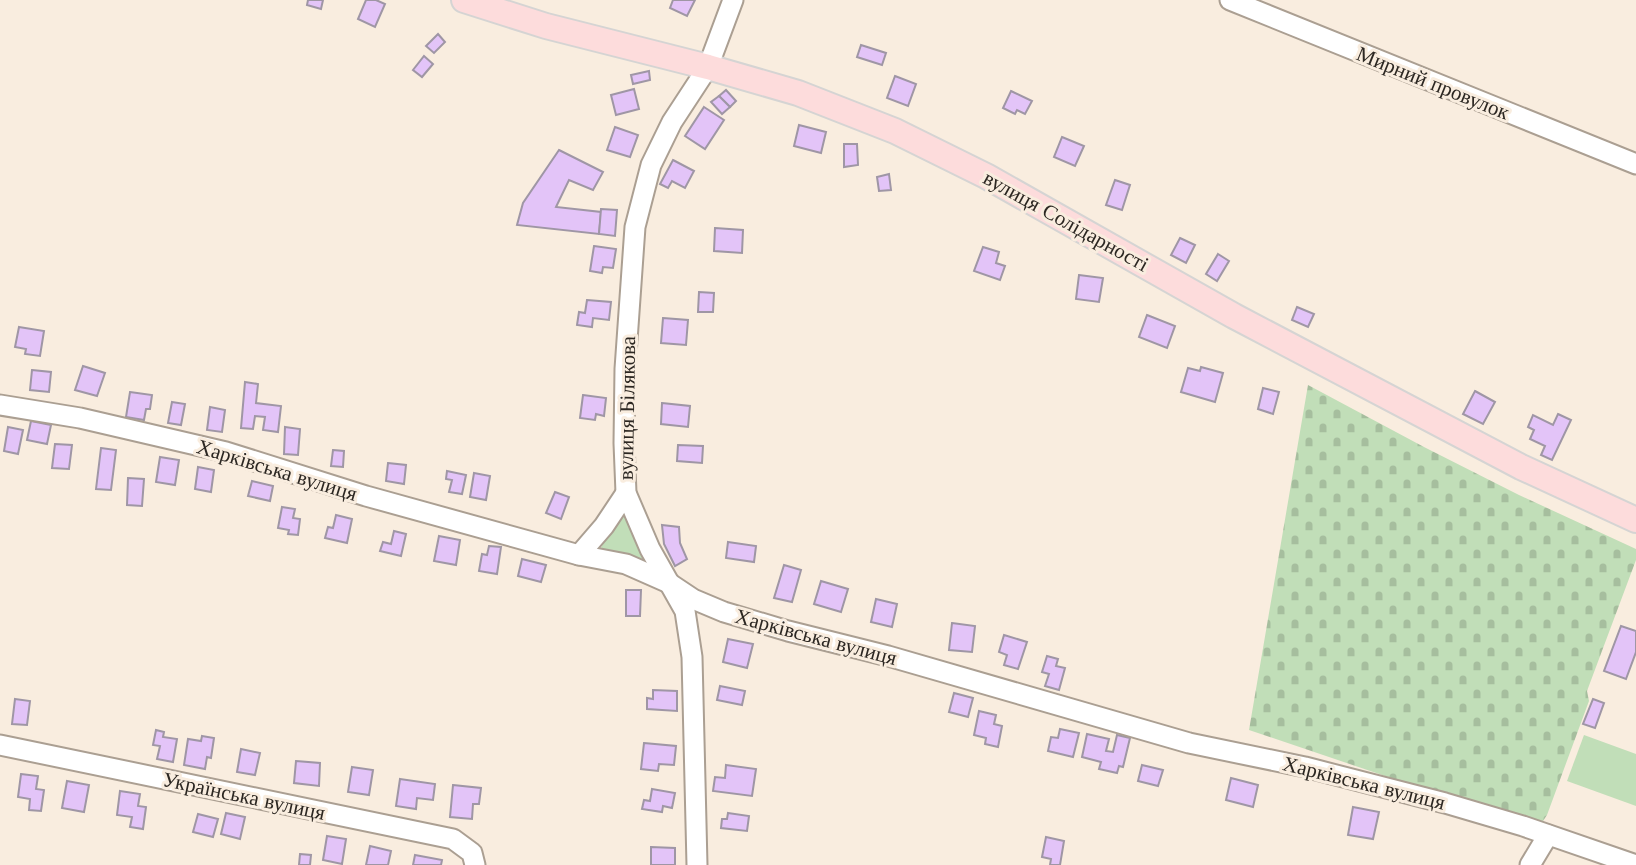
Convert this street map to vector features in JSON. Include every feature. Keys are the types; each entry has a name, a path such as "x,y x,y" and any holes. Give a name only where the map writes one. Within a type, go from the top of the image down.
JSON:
{"main road":[{"name":"вулиця Солідарності","path":"464,0 546,26 798,93 895,131 986,176 1234,316 1521,467 1636,520"}],"street":[{"name":"вулиця Білякова","path":"697,865 692,657 685,611 650,549 626,493 625,369 635,227 651,166 671,122 708,67 733,0"},
{"name":"Мирний провулок","path":"1230,0 1636,164"},
{"name":"Харківська вулиця","path":"0,405 80,418 226,452 366,496 579,555 626,564 724,612 888,656 1189,743 1305,767 1445,803 1523,826 1636,865"},
{"path":"579,555 604,526 626,493"},
{"name":"Українська вулиця","path":"0,745 453,839 472,853 475,865"},
{"path":"1530,865 1548,835"}],"green space":[{"path":"1308,385 1519,495 1636,549 1636,560 1587,691 1589,701 1547,815 1541,824 1397,786 1394,779 1249,730"},
{"path":"625,513 656,572 599,553 614,517"},
{"path":"1584,735 1636,754 1636,806 1567,781"}],"building":[{"path":"308,0 323,0 321,9 307,5"},
{"path":"366,0 385,4 375,27 358,19"},
{"path":"673,0 695,0 687,16 670,8"},
{"path":"438,34 445,42 434,53 426,46"},
{"path":"861,45 886,53 882,65 857,57"},
{"path":"424,56 433,64 422,77 413,70"},
{"path":"649,71 650,80 633,84 631,75"},
{"path":"895,76 916,84 908,106 887,98"},
{"path":"634,89 639,109 616,115 611,95"},
{"path":"726,90 736,101 730,107 719,96"},
{"path":"1011,91 1032,101 1025,114 1017,110 1015,114 1003,108"},
{"path":"719,96 730,107 722,114 711,102"},
{"path":"704,107 724,120 705,149 685,136"},
{"path":"799,125 826,132 821,153 794,146"},
{"path":"615,127 638,135 630,157 607,150"},
{"path":"1062,137 1084,146 1075,166 1054,157"},
{"path":"844,144 857,144 858,165 844,167"},
{"path":"559,150 603,172 593,190 569,180 556,207 601,212 599,234 517,225 523,203"},
{"path":"673,160 694,171 685,188 672,181 668,188 660,184"},
{"path":"889,174 891,190 879,191 877,177"},
{"path":"1115,180 1130,185 1122,210 1106,205"},
{"path":"601,209 617,210 615,236 599,234"},
{"path":"715,228 743,230 742,253 714,251"},
{"path":"1180,238 1195,245 1186,263 1171,255"},
{"path":"594,246 616,249 613,268 603,267 602,273 590,271"},
{"path":"983,247 999,252 996,263 1005,266 1000,280 974,271"},
{"path":"1218,254 1229,261 1217,281 1206,274"},
{"path":"1079,275 1103,278 1099,302 1076,299"},
{"path":"699,292 714,293 713,312 698,312"},
{"path":"587,300 611,302 609,320 593,318 592,327 577,325 579,312 585,313"},
{"path":"1297,307 1314,314 1308,327 1292,320"},
{"path":"1147,315 1175,326 1167,348 1139,337"},
{"path":"663,318 688,320 686,345 661,343"},
{"path":"19,327 44,331 40,356 25,354 26,349 15,347"},
{"path":"83,366 105,373 97,396 75,390"},
{"path":"1201,367 1223,373 1215,402 1181,392 1188,368 1200,371"},
{"path":"32,370 51,372 49,392 30,390"},
{"path":"245,382 258,384 256,403 281,406 278,432 263,430 265,417 255,416 253,429 241,428"},
{"path":"1263,388 1279,392 1273,414 1258,409"},
{"path":"1475,391 1495,402 1483,424 1463,414"},
{"path":"130,392 152,395 150,409 146,409 144,420 126,417"},
{"path":"583,395 606,398 604,416 596,414 595,420 580,418"},
{"path":"172,402 185,404 181,425 168,423"},
{"path":"662,403 690,406 688,427 661,424"},
{"path":"210,407 225,410 222,432 207,430"},
{"path":"1558,414 1571,420 1552,460 1541,455 1545,446 1530,439 1534,430 1528,427 1533,415 1553,425"},
{"path":"31,421 51,425 47,444 27,440"},
{"path":"8,427 23,430 18,454 4,451"},
{"path":"285,427 300,429 298,455 284,454"},
{"path":"55,444 72,445 69,469 52,468"},
{"path":"678,445 703,446 702,463 677,461"},
{"path":"101,448 116,450 111,490 96,489"},
{"path":"333,450 344,451 343,467 331,466"},
{"path":"160,457 179,460 175,485 156,482"},
{"path":"388,463 406,465 404,484 386,481"},
{"path":"198,467 214,470 211,492 195,489"},
{"path":"447,471 466,475 462,494 449,492 452,480 446,479"},
{"path":"474,473 490,476 486,500 470,497"},
{"path":"128,478 144,479 142,506 127,505"},
{"path":"252,481 273,486 270,501 248,496"},
{"path":"555,492 569,497 561,519 546,513"},
{"path":"282,507 295,509 293,518 300,519 298,535 288,534 289,530 278,528"},
{"path":"336,515 352,519 347,543 325,538 328,527 333,528"},
{"path":"662,525 679,527 680,543 687,559 675,566 664,544"},
{"path":"394,531 406,534 401,556 380,551 383,542 391,544"},
{"path":"439,536 460,540 456,565 434,561"},
{"path":"728,542 756,546 754,562 726,558"},
{"path":"489,546 501,547 497,574 479,571 482,554 487,555"},
{"path":"522,559 546,565 541,582 518,576"},
{"path":"784,565 801,570 792,602 774,598"},
{"path":"821,581 848,589 841,612 814,604"},
{"path":"626,590 641,590 640,616 626,616"},
{"path":"876,599 897,604 892,627 871,622"},
{"path":"952,623 975,626 972,652 949,650"},
{"path":"1621,626 1636,631 1636,652 1626,679 1604,671"},
{"path":"1004,635 1027,642 1018,669 1004,665 1007,655 999,652"},
{"path":"728,639 753,644 747,668 723,662"},
{"path":"1047,656 1058,659 1056,666 1065,668 1059,690 1045,686 1049,674 1042,672"},
{"path":"720,686 745,691 742,705 717,700"},
{"path":"653,690 677,691 677,711 647,709 647,698 653,699"},
{"path":"954,693 973,698 968,717 949,712"},
{"path":"15,699 30,701 27,725 12,724"},
{"path":"1593,699 1604,703 1595,728 1583,724"},
{"path":"979,711 996,715 994,724 1002,726 998,747 985,744 986,738 974,735"},
{"path":"1060,729 1079,733 1073,757 1048,751 1051,737 1058,738"},
{"path":"156,730 164,732 163,737 177,739 173,762 157,759 160,746 153,745"},
{"path":"1087,734 1109,739 1106,751 1113,752 1117,735 1130,738 1123,767 1119,766 1117,773 1099,769 1101,762 1082,757"},
{"path":"202,736 214,738 211,758 207,757 205,769 184,765 188,739 201,741"},
{"path":"644,743 676,746 674,765 659,764 658,771 641,769"},
{"path":"241,749 260,753 255,775 237,772"},
{"path":"296,761 320,763 319,786 294,783"},
{"path":"726,765 756,769 752,796 713,791 715,777 725,778"},
{"path":"1142,765 1163,770 1158,786 1138,781"},
{"path":"352,767 373,770 369,795 348,792"},
{"path":"21,774 38,776 36,789 44,790 41,811 29,810 30,799 18,797"},
{"path":"1231,778 1258,785 1253,807 1226,800"},
{"path":"400,779 435,784 433,800 417,798 416,809 396,806"},
{"path":"67,781 89,785 84,812 62,808"},
{"path":"453,785 481,788 479,804 473,804 472,819 450,817"},
{"path":"652,789 675,793 672,808 663,806 662,812 642,809 644,800 650,801"},
{"path":"120,791 140,794 138,806 146,807 143,829 130,827 132,817 117,815"},
{"path":"1353,807 1379,812 1373,839 1348,835"},
{"path":"226,813 245,817 240,839 221,834"},
{"path":"728,813 749,816 747,831 721,828 722,819 727,819"},
{"path":"198,814 218,819 213,837 193,832"},
{"path":"327,836 346,839 342,864 323,860"},
{"path":"1046,837 1064,841 1060,865 1050,865 1051,859 1042,857"},
{"path":"370,846 391,851 388,865 366,865"},
{"path":"651,847 675,848 675,865 651,865"},
{"path":"300,854 311,855 310,865 299,865"},
{"path":"415,855 442,860 441,865 413,865"}]}
